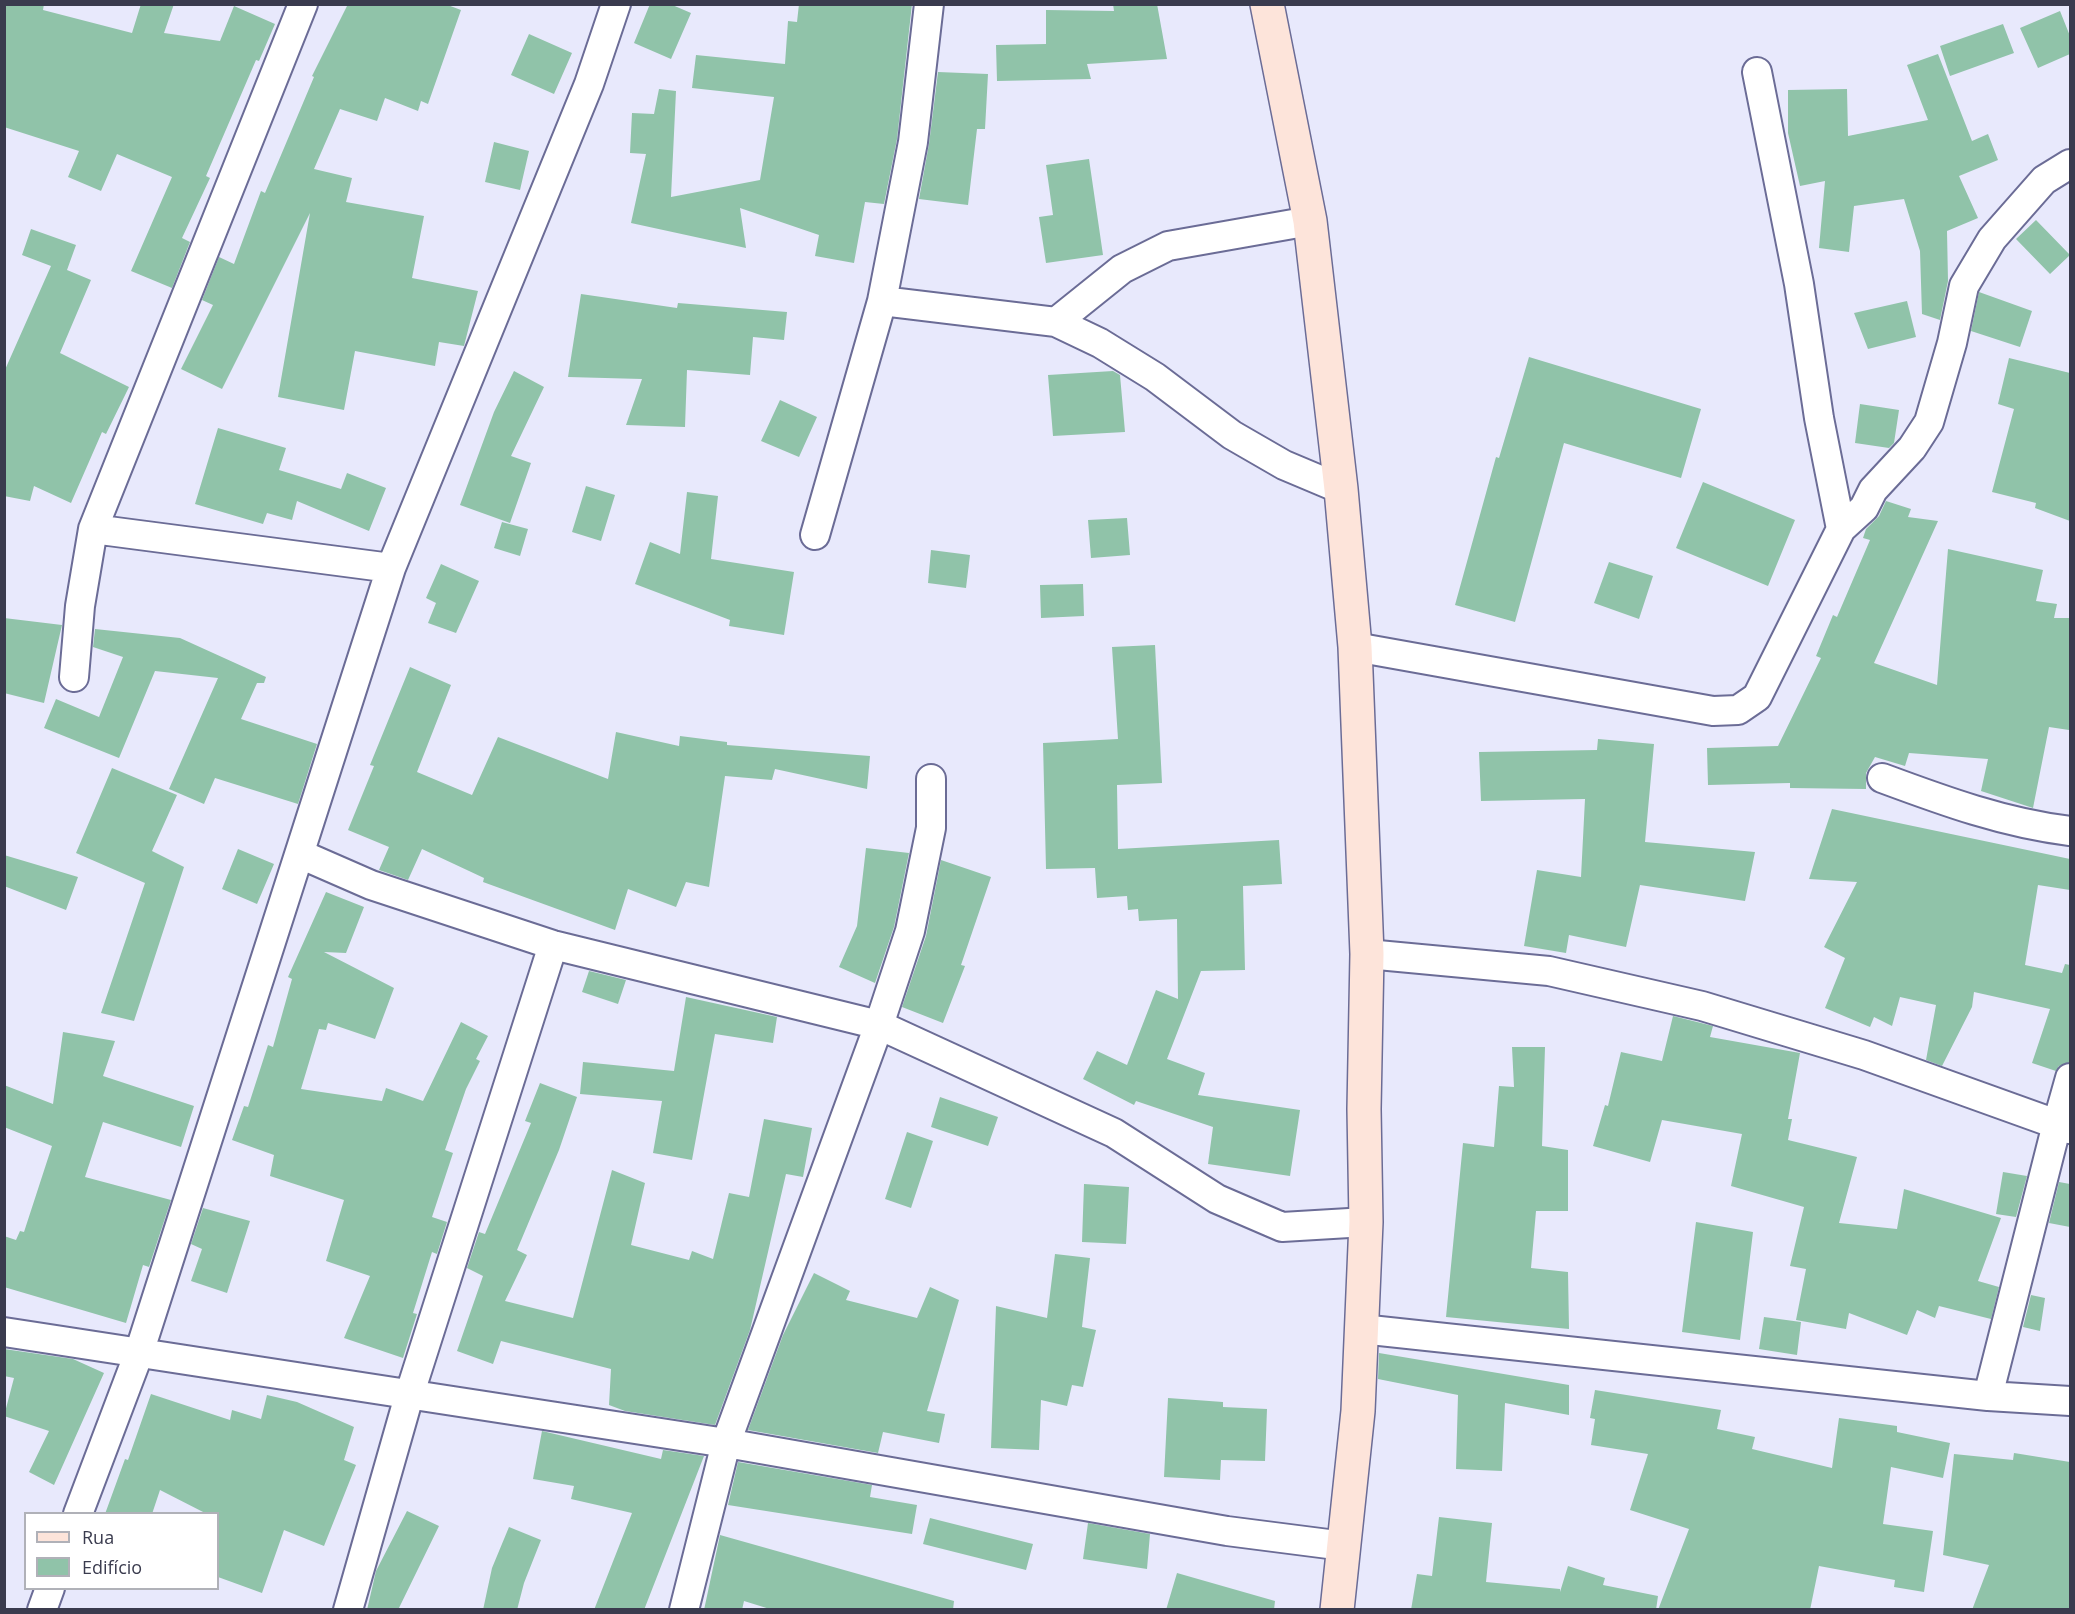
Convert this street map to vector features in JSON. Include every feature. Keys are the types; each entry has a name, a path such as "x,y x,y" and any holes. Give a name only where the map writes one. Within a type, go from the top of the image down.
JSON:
{"main road":[{"path":"1267,4 1310,220 1341,489 1355,647 1367,954 1366,1222 1358,1410 1337,1610"}],"street":[{"path":"74,676 80,606 93,529 303,4"},
{"path":"79,1512 139,1353 391,568 585,95 616,4"},
{"path":"815,535 882,301 913,142 929,4"},
{"path":"1757,72 1797,273 1819,418 1841,529"},
{"path":"1355,647 1713,711 1738,710 1757,697 1841,529 1864,507 1873,490 1912,448 1929,422 1952,343 1964,286 1992,239 2044,180 2070,164"},
{"path":"1056,322 1122,269 1168,246 1310,220"},
{"path":"882,301 1056,322 1100,343 1155,377 1249,445 1284,465 1341,489"},
{"path":"93,529 391,568"},
{"path":"1882,778 1968,810 2037,827 2070,831"},
{"path":"684,1610 726,1443 879,1025 910,932 931,828 931,779"},
{"path":"300,854 371,885 553,945 879,1025 1114,1133 1217,1199 1282,1227 1366,1222"},
{"path":"348,1610 409,1396 553,945"},
{"path":"1367,954 1549,971 1702,1006 1864,1055 2064,1126"},
{"path":"1988,1396 2064,1126 2070,1078"},
{"path":"1361,1329 1988,1396 2070,1401"},
{"path":"4,1332 726,1443 1227,1531 1344,1546"},
{"path":"42,1610 49,1590"}],"building":[{"path":"4,4 44,4 43,10 132,33 141,4 174,4 164,33 220,41 234,6 275,24 259,61 256,60 206,176 210,178 182,238 190,242 172,288 131,271 172,177 117,154 101,191 68,177 79,151 4,127"},
{"path":"348,4 445,4 461,10 428,104 421,101 418,111 385,98 377,121 340,109 314,169 352,178 346,202 424,216 412,278 478,291 464,346 439,342 435,366 355,351 344,410 278,397 310,213 222,389 181,369 213,305 202,300 219,257 234,264 261,191 265,193 314,77 312,76"},
{"path":"650,4 670,4 691,13 671,59 634,43"},
{"path":"799,4 912,4 897,139 884,204 865,202 854,263 815,256 819,235 740,208 746,248 631,223 646,154 630,153 632,113 654,114 659,89 676,91 671,197 760,180 774,97 692,88 696,55 785,64 788,21 797,22"},
{"path":"1113,4 1157,4 1167,59 1087,64 1091,79 997,81 996,45 1046,44 1046,10 1114,11"},
{"path":"2060,11 2070,36 2070,54 2038,68 2020,28"},
{"path":"2003,24 2014,53 1950,76 1940,46"},
{"path":"529,34 572,53 554,94 511,75"},
{"path":"1938,54 1972,141 1988,134 1998,160 1959,176 1978,218 1947,231 1948,281 1940,320 1922,314 1920,251 1904,199 1854,206 1849,252 1819,248 1825,181 1800,186 1788,133 1788,90 1847,89 1848,136 1928,120 1907,65"},
{"path":"938,72 988,74 985,129 977,129 968,205 919,199"},
{"path":"494,142 529,151 520,190 485,182"},
{"path":"1089,159 1103,255 1046,263 1039,217 1053,215 1046,165"},
{"path":"2036,220 2070,255 2050,274 2016,239"},
{"path":"31,229 76,245 67,270 91,280 60,353 129,387 106,434 102,432 71,503 34,486 30,501 4,496 4,372 51,266 22,255"},
{"path":"1979,292 2032,311 2020,347 1971,331"},
{"path":"581,294 677,308 678,303 787,312 784,340 753,337 750,375 687,370 685,427 626,425 642,379 568,377"},
{"path":"1907,301 1916,337 1868,349 1854,313"},
{"path":"1529,357 1701,409 1681,478 1564,443 1515,622 1455,605 1496,457 1499,458"},
{"path":"2009,358 2070,373 2070,521 2035,508 2036,503 1992,492 2014,409 1998,404"},
{"path":"514,371 544,387 511,456 531,463 510,523 460,505 494,412"},
{"path":"1113,371 1120,375 1125,432 1053,436 1048,375"},
{"path":"780,400 817,417 799,457 761,441"},
{"path":"1860,404 1899,410 1894,443 1889,448 1855,443"},
{"path":"218,428 286,448 279,470 341,489 347,473 386,488 369,531 297,501 292,520 267,513 263,524 195,504"},
{"path":"1703,482 1795,520 1768,586 1676,548"},
{"path":"586,486 615,495 601,541 572,532"},
{"path":"687,492 718,496 711,559 794,572 784,635 729,626 730,620 635,584 650,542 680,554"},
{"path":"1886,501 1911,509 1908,517 1938,521 1874,663 1937,685 1948,549 2043,570 2036,601 2057,604 2054,618 2070,618 2069,730 2049,727 2033,808 1981,791 1988,759 1909,753 1905,766 1875,757 1866,773 1866,789 1790,788 1790,783 1708,785 1707,748 1778,746 1821,658 1816,656 1833,615 1837,617 1870,540 1863,538 1866,529 1879,516"},
{"path":"1127,518 1130,555 1091,558 1088,520"},
{"path":"502,522 528,529 520,556 494,548"},
{"path":"931,550 970,555 966,588 928,583"},
{"path":"1609,562 1653,576 1639,619 1594,603"},
{"path":"441,564 479,581 456,633 428,623 436,603 426,598"},
{"path":"1083,584 1084,616 1041,618 1040,585"},
{"path":"4,618 62,625 44,703 4,693"},
{"path":"95,629 180,638 266,677 264,683 257,683 241,719 317,744 298,804 215,778 204,804 169,789 218,678 155,671 119,758 44,728 56,699 99,717 123,657 93,647"},
{"path":"1155,645 1162,783 1117,785 1118,849 1279,840 1282,884 1243,886 1245,970 1201,971 1167,1059 1205,1073 1198,1095 1300,1110 1290,1176 1208,1164 1213,1127 1136,1101 1134,1105 1083,1079 1097,1051 1127,1065 1156,990 1178,999 1177,919 1139,921 1138,909 1128,910 1127,896 1097,898 1095,868 1046,869 1043,743 1118,739 1112,647"},
{"path":"410,667 451,685 417,772 472,795 498,737 608,779 616,732 679,746 680,736 727,742 727,745 870,756 867,789 775,769 772,780 725,776 709,887 686,882 676,907 628,889 615,930 483,882 484,878 422,849 408,880 379,870 389,847 348,830 374,766 370,765"},
{"path":"1598,739 1654,744 1645,842 1755,852 1745,901 1640,885 1626,947 1569,935 1566,953 1524,946 1537,870 1581,877 1585,799 1481,801 1479,752 1597,750"},
{"path":"112,768 177,795 152,851 184,867 134,1021 101,1013 145,883 76,853"},
{"path":"1832,809 2070,859 2070,890 2038,885 2025,965 2062,973 2065,964 2070,965 2070,1062 2059,1066 2056,1071 2032,1063 2050,1009 1974,992 1972,1007 1942,1066 1926,1060 1936,1005 1900,997 1892,1026 1874,1017 1870,1027 1825,1008 1845,958 1824,947 1857,882 1809,879"},
{"path":"866,848 909,853 894,927 875,983 839,967 857,926"},
{"path":"238,849 274,864 257,904 222,889"},
{"path":"4,855 78,877 66,910 4,886"},
{"path":"941,860 991,877 961,965 965,966 943,1023 902,1007 926,936"},
{"path":"326,892 364,907 346,953 324,952 394,988 375,1039 328,1023 326,1030 319,1029 301,1089 382,1101 386,1088 423,1101 461,1022 488,1036 476,1059 480,1061 466,1089 445,1150 453,1153 432,1217 447,1222 437,1254 432,1252 413,1313 417,1314 403,1358 344,1338 370,1276 326,1261 344,1200 270,1176 274,1155 232,1140 244,1106 248,1107 268,1045 273,1047 292,979 288,977"},
{"path":"589,971 626,980 618,1004 582,992"},
{"path":"686,997 777,1017 773,1043 715,1034 692,1160 653,1153 662,1101 580,1094 583,1062 674,1071"},
{"path":"1673,1016 1713,1026 1710,1037 1800,1053 1788,1119 1792,1119 1788,1140 1857,1157 1839,1223 1897,1229 1904,1189 2001,1218 1978,1281 1999,1287 1991,1319 1939,1306 1935,1318 1917,1310 1907,1335 1849,1313 1846,1329 1796,1320 1806,1269 1790,1266 1804,1207 1731,1186 1742,1134 1662,1120 1650,1162 1593,1146 1605,1105 1608,1106 1621,1052 1662,1061"},
{"path":"63,1032 115,1041 103,1076 194,1106 181,1147 103,1122 85,1177 171,1200 149,1267 143,1265 126,1323 4,1287 4,1236 16,1240 20,1231 24,1232 52,1146 4,1127 4,1085 53,1104"},
{"path":"1512,1047 1545,1047 1542,1146 1568,1150 1568,1211 1536,1211 1531,1268 1568,1272 1569,1329 1446,1317 1463,1143 1494,1147 1499,1086 1514,1087"},
{"path":"540,1083 577,1097 559,1150 517,1250 527,1255 505,1301 573,1318 612,1170 645,1183 631,1245 689,1260 692,1251 713,1259 729,1193 749,1197 764,1119 812,1128 803,1177 786,1174 750,1330 715,1425 625,1411 609,1405 611,1369 501,1341 493,1364 457,1351 483,1276 467,1268 479,1232 485,1234 531,1123 525,1121"},
{"path":"940,1097 998,1117 988,1146 931,1127"},
{"path":"907,1132 933,1141 911,1208 885,1199"},
{"path":"2003,1172 2027,1176 2016,1217 1996,1214"},
{"path":"2059,1182 2070,1184 2070,1227 2049,1223"},
{"path":"1084,1184 1129,1187 1126,1244 1082,1242"},
{"path":"203,1208 250,1221 227,1293 191,1281 202,1249 191,1244"},
{"path":"1696,1222 1753,1232 1740,1340 1682,1332"},
{"path":"1055,1254 1090,1258 1082,1327 1096,1330 1083,1387 1072,1385 1067,1406 1041,1400 1039,1450 991,1448 996,1306 1047,1318"},
{"path":"814,1273 850,1291 846,1300 917,1318 930,1287 959,1300 927,1411 945,1414 939,1443 883,1432 878,1453 748,1430 783,1335"},
{"path":"2031,1295 2045,1298 2040,1331 2023,1327"},
{"path":"1764,1317 1801,1322 1797,1355 1759,1349"},
{"path":"4,1349 73,1359 104,1373 54,1485 29,1472 49,1431 4,1416 14,1378 4,1376"},
{"path":"1379,1353 1569,1385 1569,1415 1505,1403 1502,1471 1456,1469 1458,1395 1378,1379"},
{"path":"1595,1390 1721,1410 1717,1429 1755,1437 1752,1449 1832,1468 1839,1418 1897,1426 1897,1432 1950,1443 1943,1478 1891,1467 1883,1524 1933,1531 1924,1592 1894,1587 1895,1580 1819,1566 1810,1610 1658,1610 1689,1529 1630,1510 1648,1454 1591,1445 1595,1419 1590,1418"},
{"path":"151,1394 230,1420 232,1410 261,1419 267,1395 297,1402 354,1427 344,1460 356,1465 324,1546 284,1530 262,1593 219,1577 219,1512 203,1512 160,1490 153,1512 106,1512 125,1459 128,1460"},
{"path":"1168,1398 1223,1402 1223,1407 1267,1409 1265,1461 1221,1460 1220,1480 1164,1477"},
{"path":"542,1431 661,1459 663,1450 704,1456 644,1610 594,1610 632,1513 571,1499 574,1486 533,1479"},
{"path":"2014,1453 2070,1462 2070,1610 1972,1610 1989,1565 1943,1555 1954,1454 2013,1460"},
{"path":"738,1462 872,1485 870,1497 917,1505 912,1534 728,1505"},
{"path":"407,1511 439,1526 398,1610 367,1610 376,1571"},
{"path":"1439,1517 1492,1523 1486,1582 1560,1589 1560,1592 1568,1566 1605,1578 1603,1585 1658,1596 1656,1610 1411,1610 1417,1574 1432,1576"},
{"path":"930,1518 1033,1544 1026,1570 923,1544"},
{"path":"1088,1523 1150,1534 1147,1569 1083,1559"},
{"path":"509,1527 541,1540 524,1583 517,1610 483,1610 492,1568"},
{"path":"720,1535 954,1601 953,1610 773,1610 744,1601 742,1610 704,1610"},
{"path":"1177,1573 1275,1601 1274,1610 1166,1610"}]}
